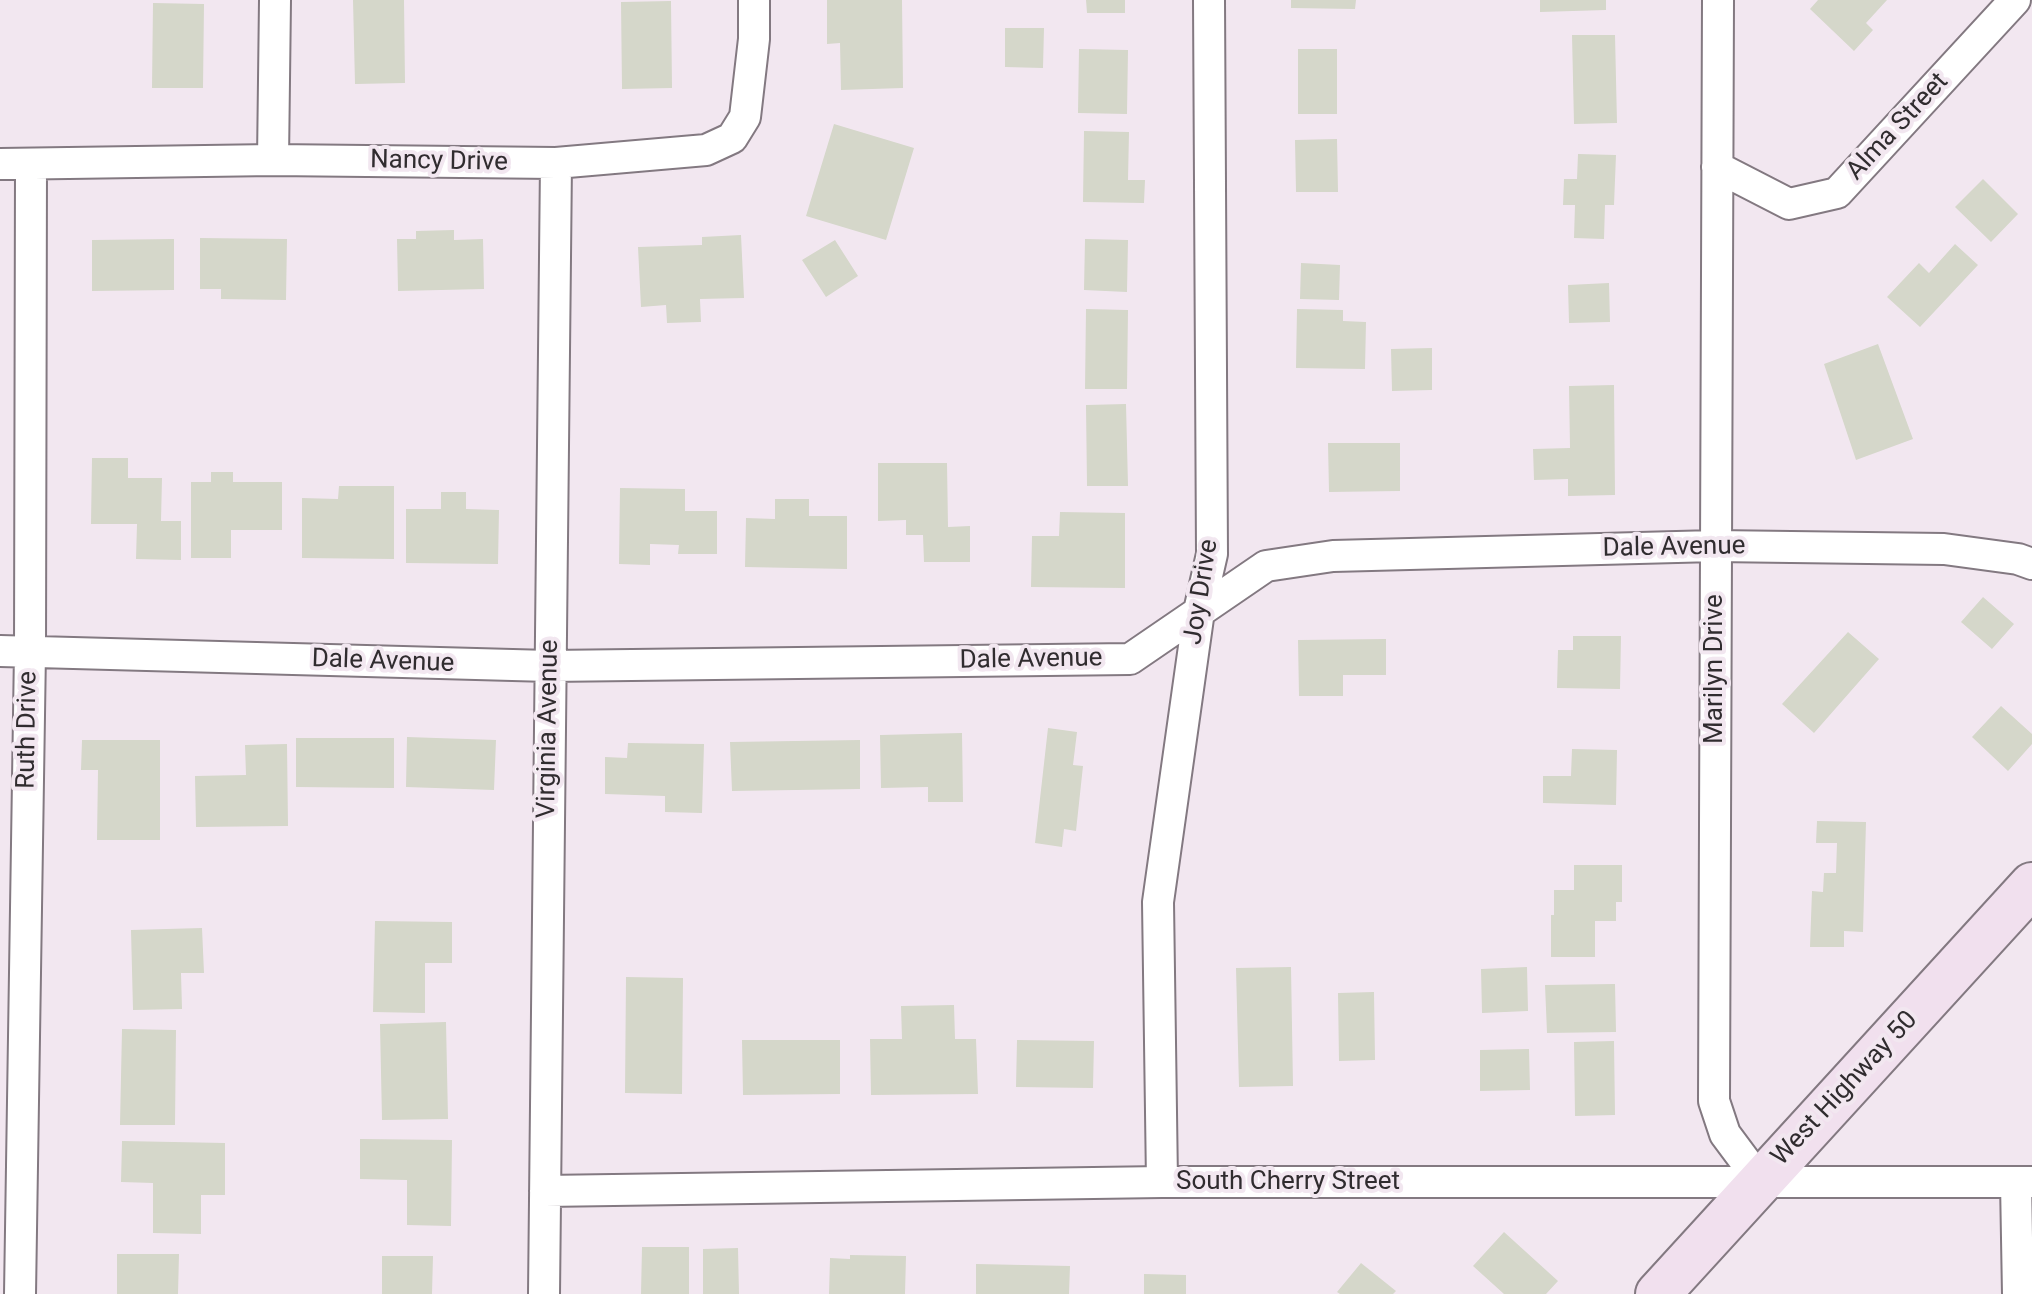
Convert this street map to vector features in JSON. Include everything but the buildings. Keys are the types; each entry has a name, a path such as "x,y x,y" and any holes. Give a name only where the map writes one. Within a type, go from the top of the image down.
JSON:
{"main road":[{"name":"West Highway 50","path":"1658,1294 2032,885"}],"street":[{"path":"273,160 275,0"},
{"name":"Nancy Drive","path":"0,164 273,160 556,163 706,150 732,138 745,117 754,39 754,0"},
{"name":"Joy Drive","path":"1162,1182 1158,902 1199,611 1212,554 1209,0"},
{"name":"Marilyn Drive","path":"1718,0 1714,1101 1725,1134 1760,1181"},
{"name":"Alma Street","path":"1717,167 1789,204 1837,193 2015,0"},
{"name":"Virginia Avenue","path":"544,1294 556,163"},
{"name":"Ruth Drive","path":"20,1294 15,651 31,165"},
{"name":"Dale Avenue","path":"15,651 549,666 1130,659 1266,566 1333,556 1715,546 1944,549 2018,559 2032,564"},
{"name":"South Cherry Street","path":"545,1191 1162,1182 2024,1182"},
{"path":"2018,1294 2024,1182"}]}
